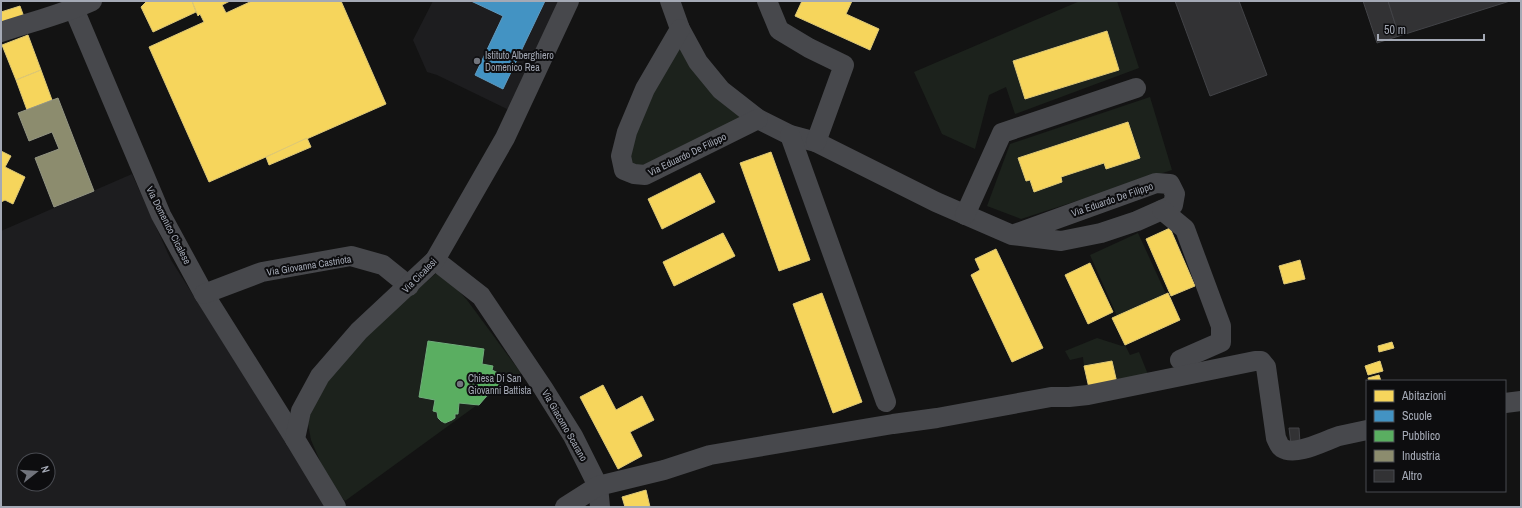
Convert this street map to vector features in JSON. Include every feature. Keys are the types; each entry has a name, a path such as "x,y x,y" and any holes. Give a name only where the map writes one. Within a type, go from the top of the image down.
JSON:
{"street":[{"path":"1,32 63,8 92,1"},
{"name":"Via Cicalesi","path":"295,439 304,403 320,376 359,331 435,260 506,138 569,1"},
{"name":"Via Eduardo De Filippo","path":"670,1 680,29 698,62 722,90 758,119 790,135 816,142 936,202 1012,235 1061,241 1101,233 1137,221 1173,205 1175,194 1170,184 1156,183 1012,235"},
{"path":"768,1 779,30 809,48 844,65 816,142"},
{"name":"Via Domenico Cicalese","path":"63,8 161,215 204,294 295,439"},
{"name":"Via Eduardo De Filippo","path":"680,29 645,89 627,132 621,156 624,170 634,174 644,175 758,119"},
{"path":"965,215 1002,133 1136,88"},
{"path":"790,135 886,402"},
{"path":"1162,210 1185,229 1221,326 1221,342 1180,360"},
{"name":"Via Giovanna Castriota","path":"204,294 262,272 351,256 383,265 408,286"},
{"name":"Via Giacomo Scarano","path":"435,260 481,296 547,394 573,436 598,486 600,507"},
{"path":"565,507 598,486 664,470 710,455 937,418 1051,397 1088,395 1256,361 1265,363 1276,438 1279,445 1283,449 1296,450 1319,445 1340,436 1366,430"},
{"path":"1506,403 1521,401"},
{"path":"275,408 304,403"},
{"path":"295,439 336,507"}],"shaded area":[{"name":"Istituto Alberghiero Domenico Rea","path":"433,1 559,1 509,110 437,75 427,72 413,40"},
{"path":"1080,1 1117,1 1139,68 1015,114 1006,87 989,95 975,149 942,134 914,72"},
{"path":"678,43 744,119 638,169 627,157 633,134"},
{"path":"1150,97 1172,170 1021,219 987,206 1010,144"},
{"path":"132,174 171,260 327,507 1,507 1,231"},
{"path":"1138,233 1166,294 1117,316 1090,255"},
{"path":"440,270 467,300 521,373 345,501 329,482 311,440 308,424 311,411 337,366 395,309"},
{"path":"1097,338 1122,346 1125,345 1130,355 1139,352 1149,377 1117,383 1112,361 1084,366 1083,357 1070,360 1065,351"}],"building: Abitazioni":[{"path":"147,1 192,1 196,12 153,32 141,7"},
{"path":"192,1 230,1 222,5 226,13 252,1 341,1 386,104 209,182 149,47 204,22 200,14 198,16"},
{"path":"802,1 852,1 846,14 879,29 870,50 795,16"},
{"path":"20,6 24,17 1,25 1,12"},
{"path":"1107,31 1119,70 1025,99 1013,61"},
{"path":"28,35 41,70 16,80 2,45"},
{"path":"41,70 52,100 27,110 16,80"},
{"path":"1128,122 1140,158 1106,169 1104,163 1061,177 1062,182 1034,192 1030,180 1026,181 1018,158"},
{"path":"307,138 311,147 269,165 266,157"},
{"path":"1,151 11,156 5,167 25,177 13,204 5,200 1,202"},
{"path":"771,152 810,260 779,271 740,163"},
{"path":"700,173 715,202 662,229 648,199"},
{"path":"1170,228 1195,286 1171,296 1146,239"},
{"path":"723,233 735,256 674,286 663,262"},
{"path":"996,249 1043,348 1012,362 971,275 980,270 975,259"},
{"path":"1300,260 1305,279 1284,284 1279,266"},
{"path":"1090,263 1113,312 1088,324 1065,275"},
{"path":"822,293 862,402 833,413 793,304"},
{"path":"1168,293 1180,320 1125,345 1112,318"},
{"path":"1392,342 1394,348 1379,352 1378,346"},
{"path":"1112,361 1117,383 1089,388 1084,366"},
{"path":"1380,361 1383,371 1368,375 1365,366"},
{"path":"1379,375 1381,380 1369,380 1368,378"},
{"path":"603,385 616,410 642,396 654,420 630,432 642,456 618,469 580,397"},
{"path":"646,490 650,507 625,507 622,497"}],"building: Scuole":[{"path":"471,1 545,1 503,89 475,75 503,16"}],"building: Pubblico":[{"name":"Chiesa Di San Giovanni Battista","path":"428,341 484,349 482,364 493,366 492,370 498,373 501,377 499,386 495,390 491,391 479,405 459,403 458,414 455,414 455,418 445,423 441,421 438,418 437,412 433,411 435,400 419,397"}],"building: Industria":[{"path":"58,98 94,191 54,207 35,158 59,149 52,132 29,141 18,113"}],"building: Altro":[{"path":"1175,1 1239,1 1267,75 1210,96"},
{"path":"1363,1 1388,1 1399,36 1377,43"},
{"path":"1388,1 1510,1 1399,36"},
{"path":"1289,428 1299,428 1300,443 1291,444"}],"place":[{"name":"Istituto Alberghiero Domenico Rea","path":"477,61"},
{"name":"Chiesa Di San Giovanni Battista","path":"460,384"}]}
